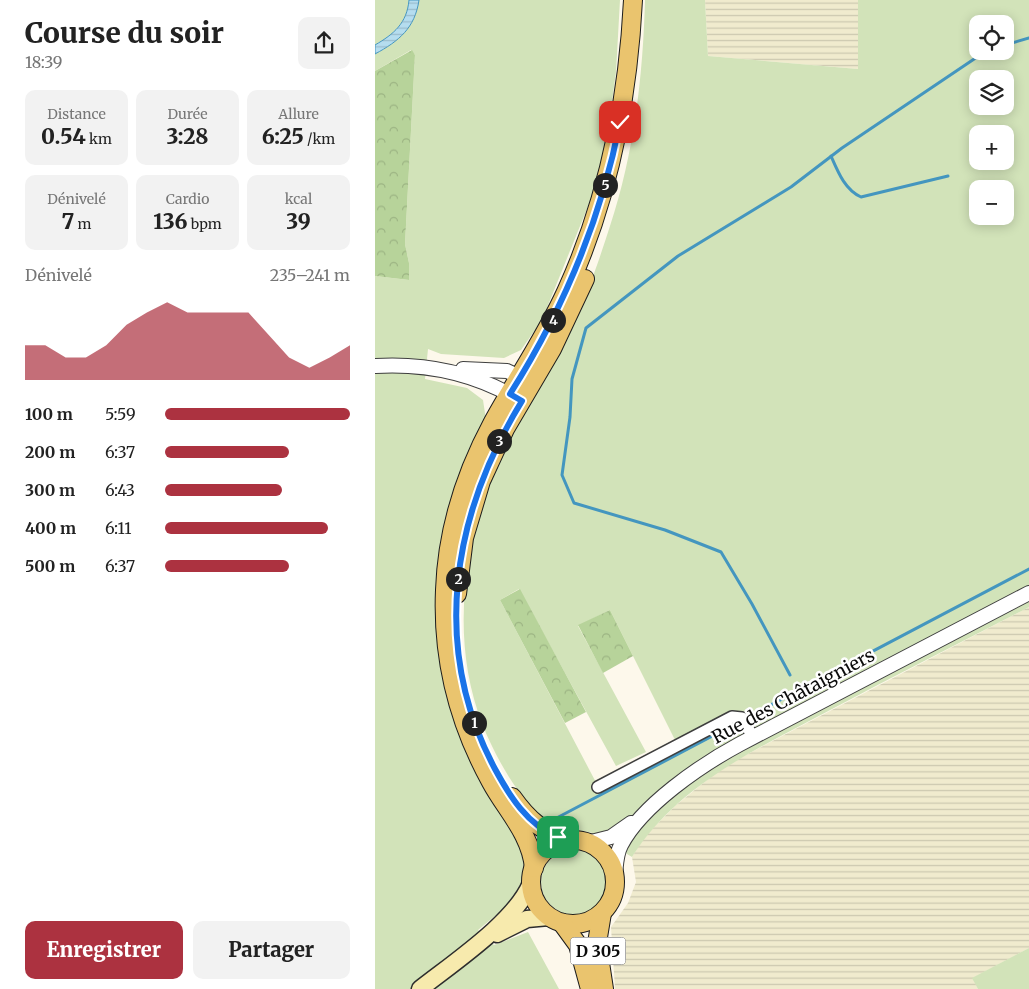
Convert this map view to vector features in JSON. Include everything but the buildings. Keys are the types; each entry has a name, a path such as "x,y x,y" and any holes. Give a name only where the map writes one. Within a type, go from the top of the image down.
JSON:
{"main road":[{"path":"556,920 537,904 529,843 491,782 463,723 451,673 445,618 448,559 461,495 477,456 576,300 597,247 611,202 625,143 632,97 636,53 634,0"},
{"path":"477,945 527,919 583,923 602,914 613,896 615,875 604,853 580,842 552,835 538,827 508,792 482,744 466,696 459,654 457,583 470,514 516,397"},
{"path":"420,989 477,945 519,906 541,855 549,848 580,842"},
{"name":"D 305","path":"602,914 597,943 603,989"},
{"name":"D 305","path":"556,920 578,945 590,989"}],"street":[{"path":"375,366 496,369 511,372 526,380"},
{"path":"422,367 470,376 489,382 516,397"},
{"name":"Rue des Châtaigniers","path":"615,875 621,845 650,809 747,727 1029,593"},
{"path":"598,788 722,721 732,717 747,727"},
{"path":"580,842 605,839 616,834 650,809"}],"shaded area":[{"path":"705,0 858,0 858,69 708,56"},
{"path":"1029,607 1029,948 973,978 978,989 615,989 611,927 628,903 636,882 632,857 645,836 675,806 723,767"}],"green space":[{"path":"375,0 409,0 406,15 398,27 388,37 375,45"},
{"path":"419,0 620,0 616,72 605,153 593,194 542,320 521,350 504,358 441,354 428,349 425,379 467,388 483,400 486,420 439,556 454,711 527,859 524,885 506,907 478,930 494,945 528,932 559,989 375,989 375,276 409,280 409,263 405,244 415,55 411,50 375,71 375,54 391,44 404,32 414,18"},
{"path":"645,0 705,0 708,56 858,69 858,0 1029,0 1029,607 777,738 723,770 673,808 651,831 632,857 590,832 557,828 541,816 520,793 503,767 483,726 475,704 466,660 464,616 470,548 484,490 506,441 584,300 610,226 631,143 642,57","holes":["519,589 616,766 646,752 578,626 610,610 679,748 600,790 500,600"]},
{"path":"412,50 415,55 405,244 409,263 409,280 375,276 375,71"},
{"path":"520,589 586,712 565,723 500,600"},
{"path":"610,610 633,656 603,673 578,625"},
{"path":"574,849 587,852 597,859 604,869 607,882 604,895 597,905 587,912 574,915 561,912 551,905 544,895 541,882 544,869 551,859 561,852"},
{"path":"1029,948 1029,989 978,989 972,978"}],"water":[{"path":"409,0 419,0 410,26 398,39 375,54 375,45 394,32 406,15"}],"waterway":[{"path":"1014,42 1029,38"},
{"path":"790,675 752,604 721,552 665,530 574,503 562,475 570,417 572,379 586,328 678,256 791,187 842,148 973,60"},
{"path":"831,156 846,185 861,197 948,176"},
{"path":"744,719 1029,569"},
{"path":"549,822 739,722"}],"route":[{"path":"558,837 538,827 514,800 499,776 477,733 467,701 459,654 457,618 458,578 462,550 474,499 499,440 522,401 510,394 535,354 557,312 575,271 601,200 620,122"}]}
